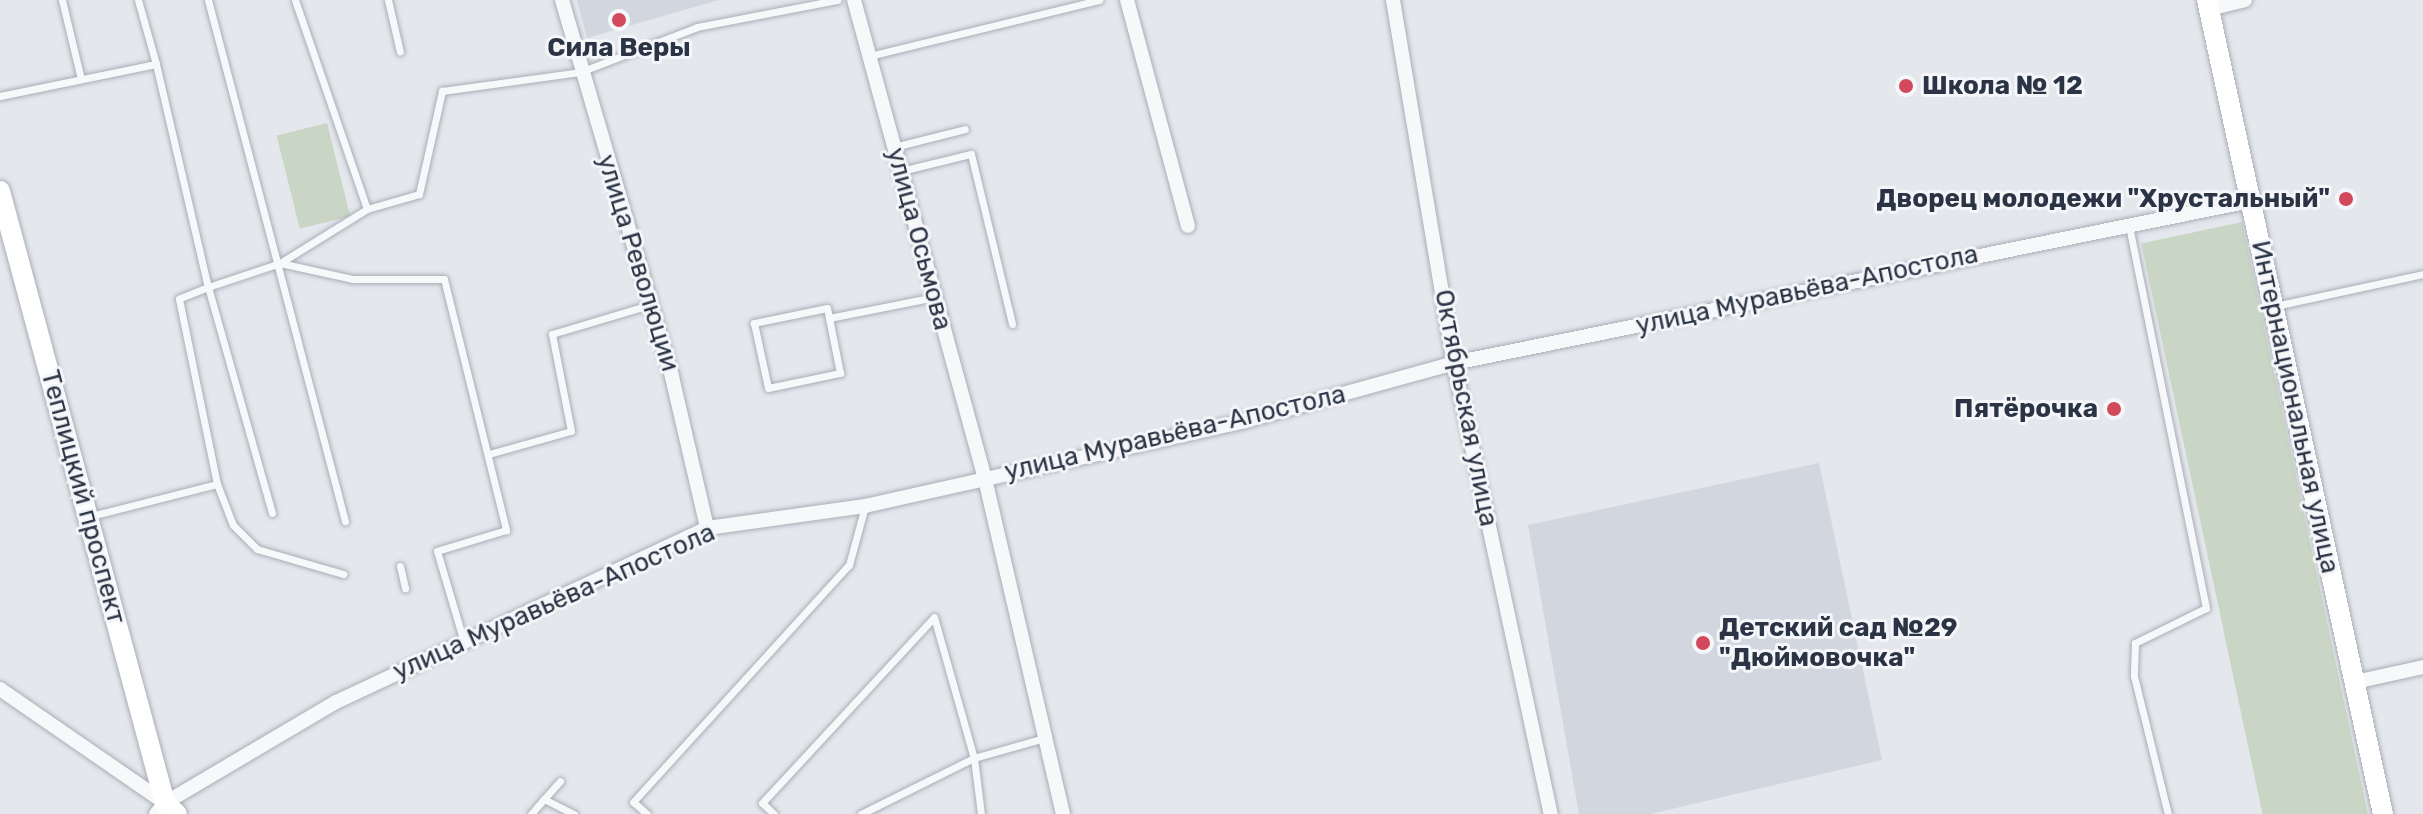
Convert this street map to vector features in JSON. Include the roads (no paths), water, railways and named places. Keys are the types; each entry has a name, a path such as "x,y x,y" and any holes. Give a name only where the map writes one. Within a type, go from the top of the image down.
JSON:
{"main road":[{"name":"Интернациональная улица","path":"2208,4 2383,814"},
{"name":"Теплицкий проспект","path":"0,191 166,810"}],"street":[{"name":"улица Революции","path":"562,0 580,72 672,377 707,528"},
{"name":"улица Осьмова","path":"854,0 985,479 1063,814"},
{"path":"1127,0 1188,226"},
{"name":"Октябрьская улица","path":"1393,0 1454,363 1551,814"},
{"path":"2208,4 2245,0"},
{"name":"улица Муравьёва-Апостола","path":"166,810 336,702 463,639 707,528 865,506 1245,421 1454,363 2250,201"},
{"path":"2355,682 2423,667"},
{"path":"0,689 166,810"}],"lane":[{"path":"62,0 81,79"},
{"path":"138,0 208,287 272,513"},
{"path":"208,0 280,263 345,521"},
{"path":"295,0 367,209"},
{"path":"388,0 400,52"},
{"path":"343,574 257,549 233,525 217,484 179,299 280,263 367,209 419,194 442,91 580,72 697,27 837,0"},
{"path":"869,56 1099,0"},
{"path":"0,96 156,64"},
{"path":"894,147 965,129"},
{"path":"901,171 971,154 1012,324"},
{"path":"2129,224 2206,608 2135,643 2134,676 2168,814"},
{"path":"280,263 353,279 444,279 506,530 437,551 463,639"},
{"path":"2273,307 2423,274"},
{"path":"829,318 935,297"},
{"path":"489,454 571,431 552,334 649,305"},
{"path":"827,308 829,318 840,373 768,388 754,323 827,308"},
{"path":"87,517 217,484"},
{"path":"647,814 633,802 849,565 865,506"},
{"path":"400,566 405,588"},
{"path":"774,814 762,803 934,617 974,758 981,810 973,814"},
{"path":"861,814 974,758 1044,738"},
{"path":"531,814 560,781"},
{"path":"544,799 574,814"}],"place":[{"name":"Сила Веры","path":"619,20"},
{"name":"Школа № 12","path":"1906,86"},
{"name":"Дворец молодежи \"Хрустальный\"","path":"2346,199"},
{"name":"Пятёрочка","path":"2114,409"},
{"name":"Детский сад №29 \"Дюймовочка\"","path":"1703,643"}]}
